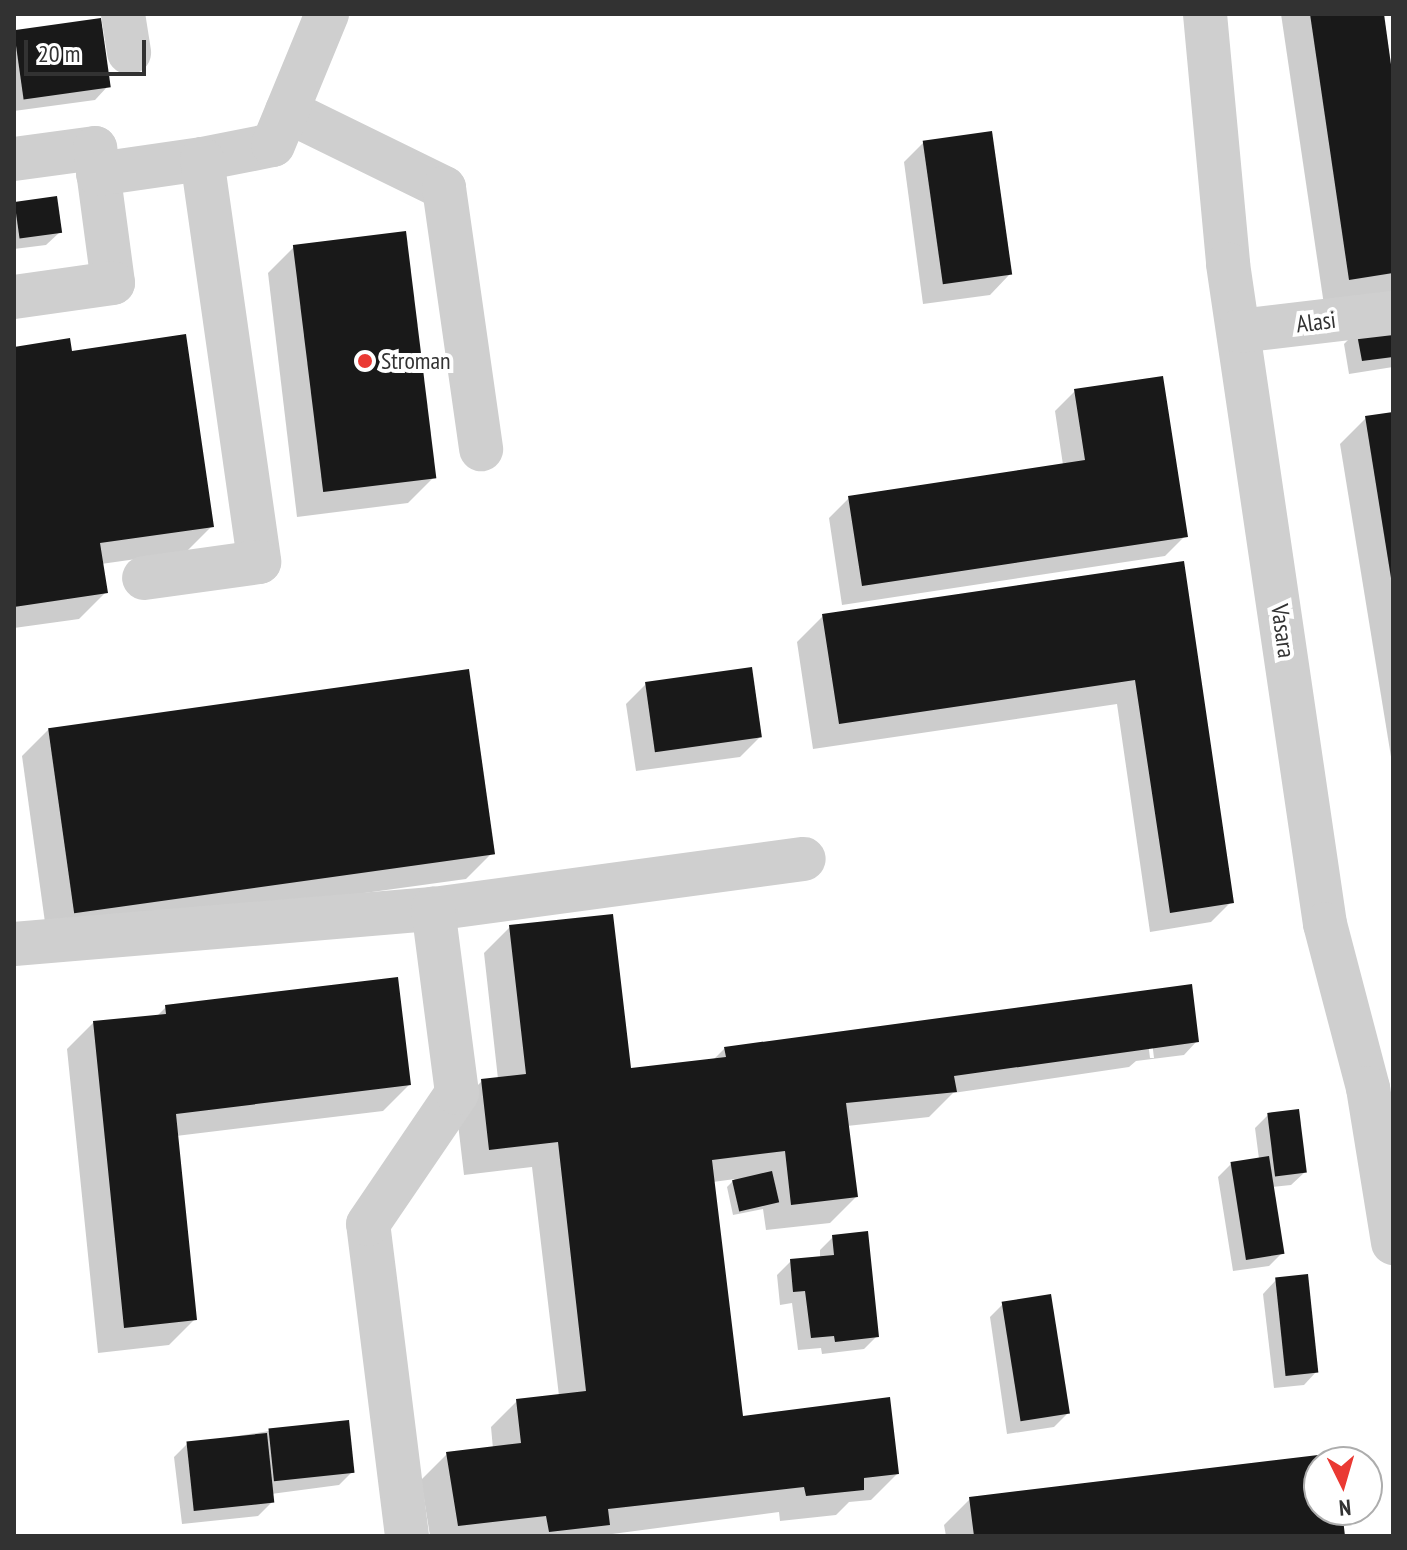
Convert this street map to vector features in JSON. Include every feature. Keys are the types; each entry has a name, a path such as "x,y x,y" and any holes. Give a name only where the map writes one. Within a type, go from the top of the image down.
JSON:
{"street":[{"path":"98,174 273,145 327,14"},
{"name":"Vasara","path":"1205,14 1228,264 1325,924 1380,1086 1393,1243"},
{"path":"287,111 444,188 481,449"},
{"path":"14,159 95,148 113,283 14,297"},
{"path":"144,578 259,562 202,159"},
{"name":"Alasi","path":"1239,331 1393,313"},
{"path":"14,944 433,909 804,859"},
{"path":"407,1536 368,1224 457,1093 433,909"}],"building":[{"path":"1310,14 1384,14 1393,79 1393,273 1349,280"},
{"path":"101,18 111,87 24,100 14,30"},
{"path":"992,131 1012,275 943,284 923,141"},
{"path":"57,196 62,233 20,239 14,202"},
{"name":"Stroman","path":"406,231 436,478 323,492 293,245"},
{"path":"1393,325 1393,357 1362,361 1356,329"},
{"path":"186,334 214,527 100,543 108,593 14,607 14,347 70,338 72,351"},
{"path":"1163,376 1188,537 862,586 848,496 1085,460 1074,389"},
{"path":"1393,412 1393,578 1391,578 1365,416"},
{"path":"1184,561 1234,903 1170,913 1135,680 839,724 822,614"},
{"path":"752,667 762,737 655,752 645,682"},
{"path":"469,669 495,854 74,913 48,728"},
{"path":"613,914 631,1068 726,1057 724,1047 1192,984 1199,1042 954,1076 957,1092 846,1103 858,1197 791,1205 785,1151 712,1160 743,1416 890,1397 899,1474 864,1478 864,1490 806,1496 804,1487 608,1509 610,1525 549,1532 546,1516 458,1526 446,1452 521,1443 516,1399 586,1391 558,1142 489,1150 481,1079 526,1074 509,925"},
{"path":"398,977 411,1085 176,1114 197,1320 124,1328 93,1021 166,1014 165,1005"},
{"path":"1299,1109 1307,1173 1275,1176 1267,1113"},
{"path":"1269,1156 1284,1254 1246,1260 1230,1162"},
{"path":"772,1171 779,1202 739,1211 732,1180"},
{"path":"868,1231 879,1337 835,1342 834,1336 811,1338 805,1291 793,1292 790,1259 834,1255 832,1235"},
{"path":"1308,1274 1318,1372 1286,1376 1275,1277"},
{"path":"1051,1294 1070,1414 1021,1421 1002,1302"},
{"path":"349,1420 355,1473 274,1481 268,1428"},
{"path":"267,1433 274,1503 194,1511 186,1441"},
{"path":"1303,1457 1303,1526 1344,1526 1345,1536 974,1536 969,1497"}],"place":[{"name":"Stroman","path":"365,361"}]}
